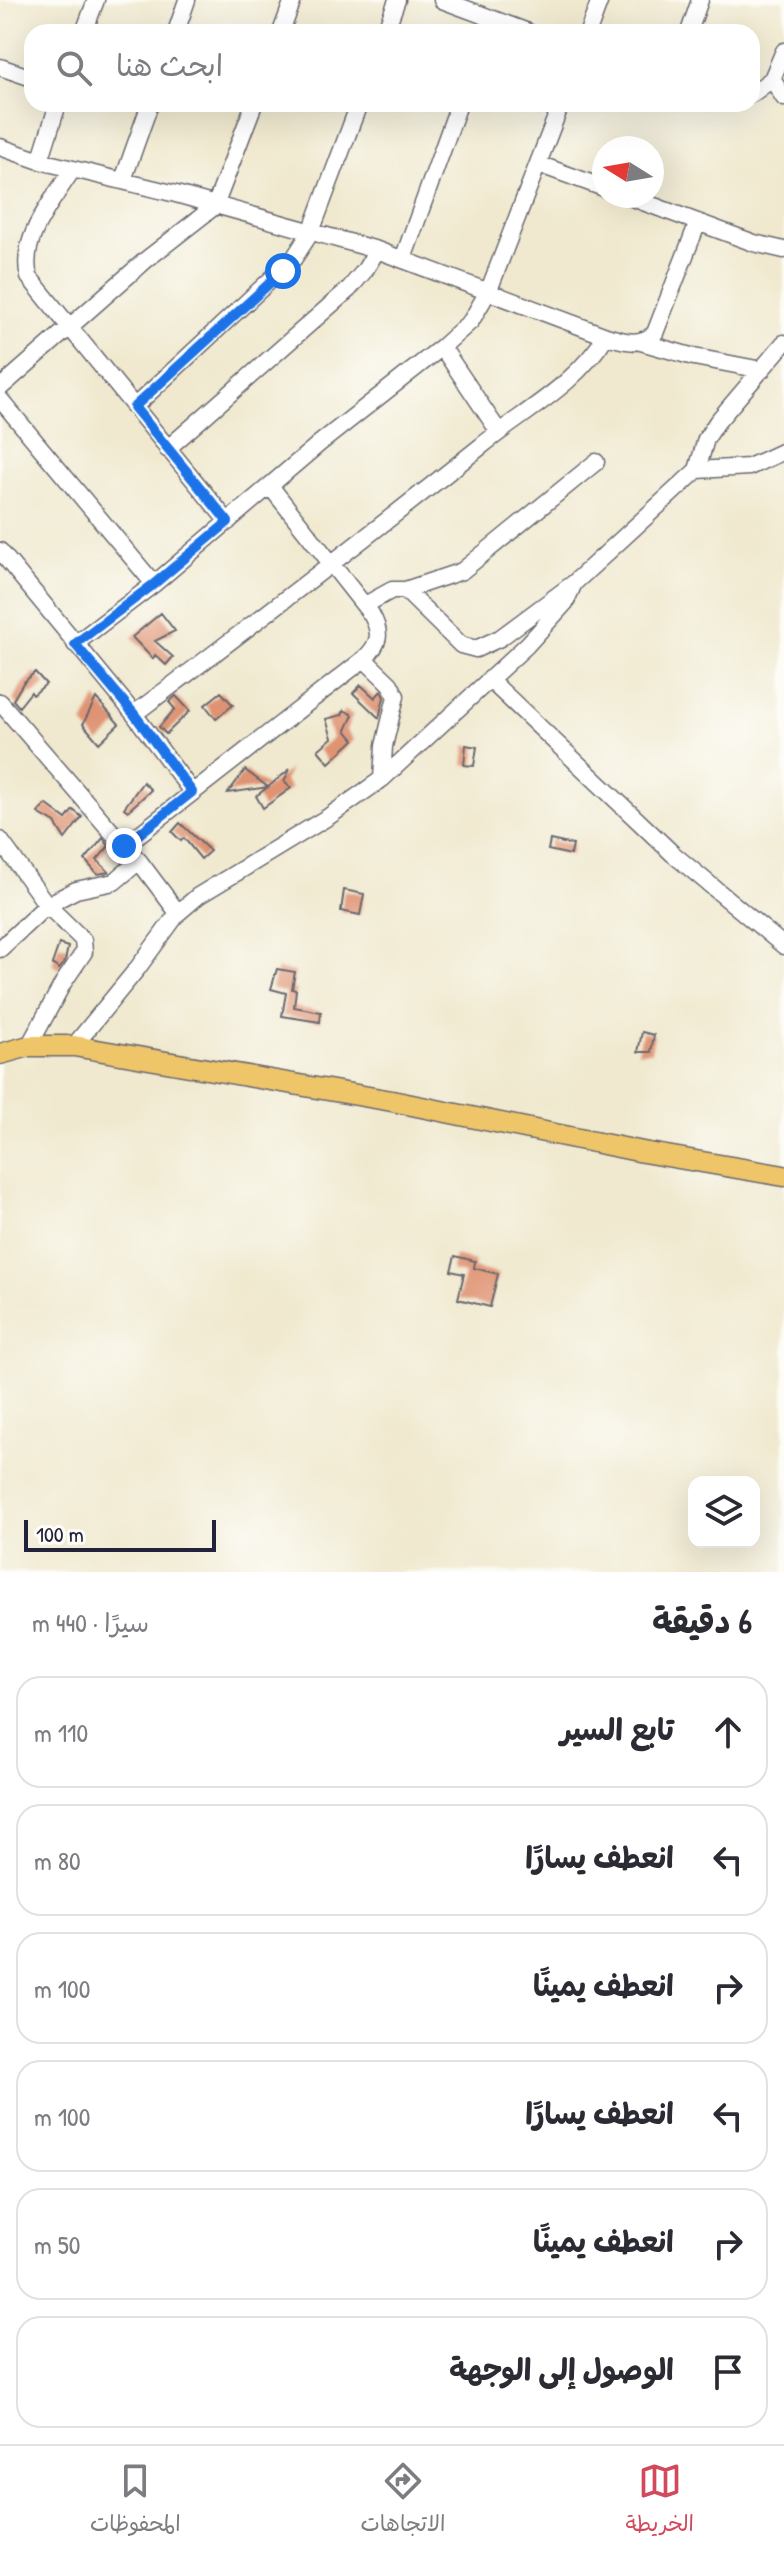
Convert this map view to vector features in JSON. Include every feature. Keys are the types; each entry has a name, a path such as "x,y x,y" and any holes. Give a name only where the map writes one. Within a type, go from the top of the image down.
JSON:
{"main road":[{"path":"0,1054 29,1046 74,1046 392,1101 643,1152 784,1176"}],"street":[{"path":"87,24 96,0"},
{"path":"179,24 187,0"},
{"path":"284,24 293,0"},
{"path":"388,24 397,0"},
{"path":"442,0 486,24"},
{"path":"591,24 600,0"},
{"path":"692,24 700,0"},
{"path":"760,88 772,79 784,51"},
{"path":"0,67 24,75"},
{"path":"772,79 784,98"},
{"path":"40,161 55,112"},
{"path":"123,180 147,112"},
{"path":"0,388 147,259 215,206 251,112"},
{"path":"134,407 283,271 311,232 356,112"},
{"path":"403,259 456,112"},
{"path":"75,644 154,584 471,321 489,290 558,112"},
{"path":"0,147 72,170 123,180 377,250 606,336 762,370"},
{"path":"538,164 592,184"},
{"path":"72,170 32,235 26,250 29,277 228,522"},
{"path":"660,208 754,243 784,250"},
{"path":"641,342 650,338 658,328 698,222"},
{"path":"167,449 349,289 377,250"},
{"path":"134,714 332,566 499,432 578,374 606,336"},
{"path":"405,590 455,641 476,649 500,638 574,583 697,470 711,430 784,343"},
{"path":"442,347 499,432"},
{"path":"0,399 154,584"},
{"path":"697,470 749,467 784,451"},
{"path":"365,605 392,590 405,590 462,571 596,462"},
{"path":"124,846 364,659 377,645 377,623 365,605 270,486"},
{"path":"0,551 134,714 192,792"},
{"path":"74,1046 178,913 198,896 349,804 382,779 551,619 565,603 574,583"},
{"path":"364,659 390,684 396,696 384,746 382,779"},
{"path":"490,680 673,854 784,946"},
{"path":"0,702 139,861 178,913"},
{"path":"0,840 47,905 83,940 84,952 63,983 29,1046"},
{"path":"0,949 47,905 76,890 114,882 139,861"}],"building":[{"path":"161,613 175,631 155,641 173,657 166,665 155,655 153,659 132,637"},
{"path":"35,672 46,684 33,695 31,692 19,707 13,700 23,683"},
{"path":"361,685 375,698 381,691 384,697 379,718 353,693"},
{"path":"221,692 233,705 216,719 205,705"},
{"path":"176,696 190,711 166,734 159,727 175,709 169,702"},
{"path":"96,698 119,724 99,743 83,724"},
{"path":"344,710 353,715 346,730 354,740 329,763 318,750 332,738 326,719 342,715"},
{"path":"466,745 477,747 474,766 464,765"},
{"path":"290,769 284,781 291,788 263,808 256,796"},
{"path":"245,770 268,787 228,793"},
{"path":"143,782 151,790 128,811 124,808"},
{"path":"46,804 66,819 73,810 82,817 65,839 55,823 38,813"},
{"path":"180,823 210,851 201,859 184,838 181,841 172,832"},
{"path":"103,838 109,846 97,860 109,872 97,874 85,860"},
{"path":"550,840 573,845 571,855 548,850"},
{"path":"344,890 364,894 360,915 341,911"},
{"path":"59,944 68,947 65,961 59,969 52,964"},
{"path":"277,969 295,972 292,989 296,990 294,1007 321,1012 320,1022 282,1016 286,993 271,989"},
{"path":"642,1032 654,1035 651,1052 638,1052"},
{"path":"455,1256 475,1261 474,1268 498,1274 490,1307 458,1299 464,1274 451,1271"}],"route":[{"path":"124,846 192,792 134,714 75,644 228,522 134,407 283,271"}]}
